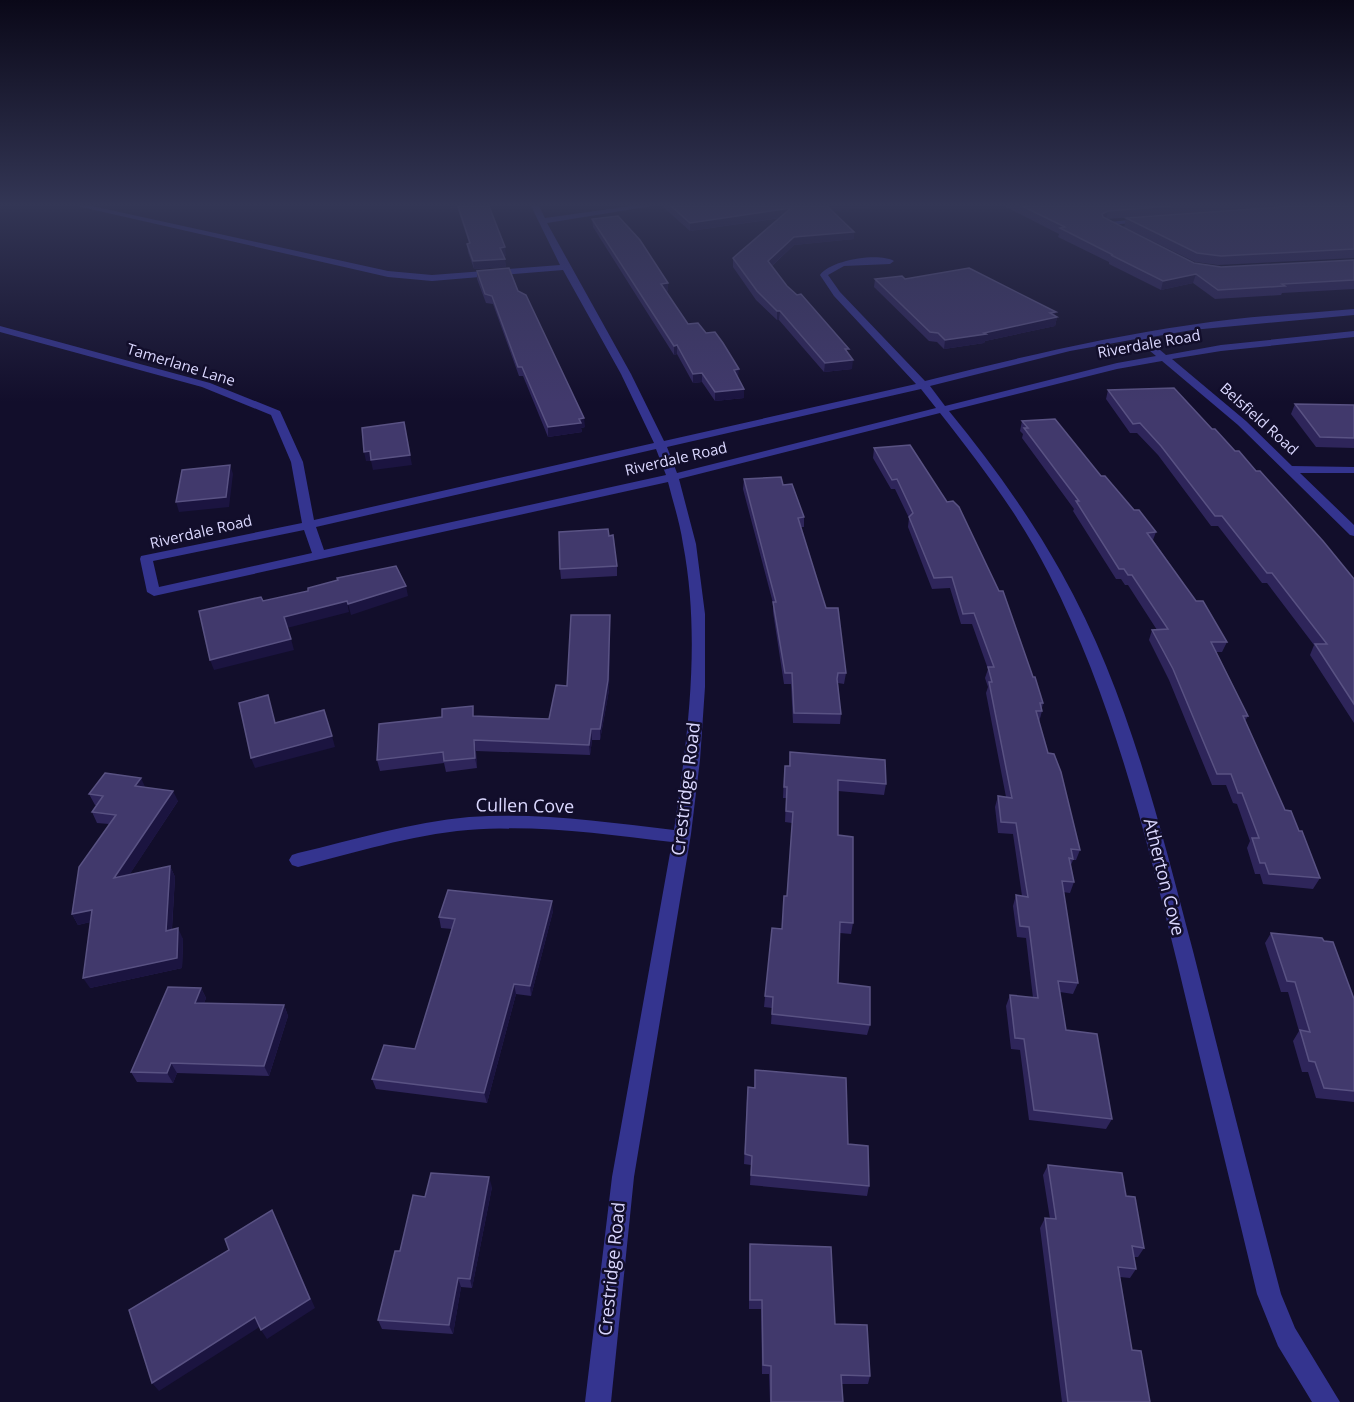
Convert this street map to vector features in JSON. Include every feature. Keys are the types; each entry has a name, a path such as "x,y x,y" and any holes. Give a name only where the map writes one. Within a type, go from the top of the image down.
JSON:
{"street":[{"path":"376,271 432,278 511,271"},
{"name":"Crestridge Road","path":"567,271 633,390 673,477 690,552 697,633 698,680 693,753 681,837 625,1157 598,1402"},
{"name":"Atherton Cove","path":"826,271 824,275 837,294 923,385 997,478 1039,543 1068,599 1120,723 1156,842 1269,1294 1280,1328 1302,1366 1328,1402"},
{"name":"Riverdale Road","path":"1354,312 1248,320 1070,348 923,385 309,525 146,559 154,592 673,477 945,411 1090,372 1164,357 1275,341 1354,334"},
{"name":"Tamerlane Lane","path":"0,329 206,385 276,413 297,462 309,525 320,557"},
{"name":"Belsfield Road","path":"1138,336 1292,470 1354,532"},
{"path":"1292,470 1354,470"},
{"name":"Cullen Cove","path":"298,860 398,837 488,822 566,825 681,837"}],"building":[{"path":"477,271 510,271 518,291 526,295 584,418 579,419 581,423 548,427 522,367 518,367 492,296 485,294"},
{"path":"626,271 660,271 668,283 661,284 688,324 698,323 706,333 715,332 723,343 739,369 734,370 744,389 715,392 702,373 693,374 677,345 674,346"},
{"path":"743,271 776,271 787,286 797,295 801,294 849,349 845,349 853,360 825,363 780,311 777,311 757,291"},
{"path":"949,271 976,271 1056,312 1050,313 1057,317 984,333 986,334 945,340 938,333 930,332 875,279 902,276 905,279"},
{"path":"1144,271 1354,271 1354,280 1218,290 1196,274 1163,281"},
{"path":"1174,388 1212,429 1215,429 1235,451 1239,451 1256,471 1260,471 1354,579 1354,704 1315,644 1327,644 1272,573 1267,573 1222,516 1215,516 1161,446 1140,423 1133,424 1108,390"},
{"path":"1295,404 1354,405 1354,438 1320,437"},
{"path":"1055,419 1101,476 1105,476 1134,510 1139,510 1156,532 1147,533 1196,601 1203,601 1227,642 1211,642 1248,716 1243,716 1285,810 1291,811 1299,831 1302,831 1320,878 1269,874 1265,863 1260,863 1252,838 1259,838 1242,793 1238,793 1231,774 1217,774 1173,669 1152,630 1168,629 1132,575 1128,575 1124,569 1119,569 1076,501 1079,501 1024,428 1028,428 1022,421"},
{"path":"404,422 410,455 371,460 370,451 364,452 362,428"},
{"path":"910,445 947,502 953,501 959,507 999,591 1003,591 1043,703 1040,703 1042,711 1036,711 1048,753 1054,754 1061,772 1080,850 1071,849 1073,859 1069,858 1074,882 1062,881 1078,983 1058,981 1066,1030 1097,1034 1112,1119 1034,1110 1024,1039 1015,1038 1010,995 1038,998 1029,927 1020,926 1016,895 1028,897 1016,823 1001,822 998,796 1012,798 989,682 992,682 988,667 994,667 974,613 963,614 952,577 934,578 909,517 913,513 897,479 892,480 874,448"},
{"path":"230,465 226,497 176,502 182,470"},
{"path":"781,477 783,485 792,484 804,517 798,518 826,608 838,608 846,673 838,673 837,679 841,714 794,713 792,673 785,673 773,602 776,602 744,479"},
{"path":"608,529 609,536 613,535 617,566 560,569 559,532"},
{"path":"396,566 406,586 348,604 347,601 284,617 291,639 210,660 199,611 261,597 263,601 308,591 308,588 338,580 337,578"},
{"path":"571,615 610,615 608,680 600,729 591,729 589,745 474,740 475,758 444,761 443,752 377,760 379,724 442,717 442,709 473,706 473,716 549,719 556,685 567,686"},
{"path":"268,695 275,723 324,710 332,736 251,758 239,703"},
{"path":"790,752 885,760 886,784 838,780 838,835 853,837 853,923 840,922 838,983 870,987 870,1025 772,1014 773,997 765,996 772,928 782,929 784,896 787,896 793,812 786,811 787,787 784,787 785,766 790,766"},
{"path":"105,773 141,778 135,786 173,791 114,878 170,866 166,931 178,928 177,958 83,978 92,910 72,914 79,867 116,815 92,812 103,796 89,794"},
{"path":"448,890 552,901 530,986 514,984 484,1093 372,1079 384,1045 415,1049 455,919 439,917"},
{"path":"1271,933 1322,938 1324,941 1333,942 1354,999 1354,1091 1324,1088 1315,1062 1309,1061 1300,1030 1310,1032 1295,982 1287,981"},
{"path":"168,987 201,988 195,1003 284,1005 264,1066 171,1063 167,1073 131,1072"},
{"path":"755,1070 846,1078 848,1144 868,1146 869,1186 751,1175 752,1156 745,1154 748,1087 755,1088"},
{"path":"1048,1165 1122,1173 1126,1196 1135,1197 1144,1248 1132,1246 1136,1269 1118,1267 1132,1350 1141,1351 1150,1402 1068,1402 1045,1218 1056,1219"},
{"path":"431,1173 489,1177 470,1279 458,1278 449,1325 378,1320 395,1251 400,1251 413,1195 425,1197"},
{"path":"272,1210 310,1299 261,1330 255,1317 152,1383 129,1310 229,1250 225,1239"},
{"path":"750,1244 831,1247 835,1324 867,1325 870,1376 841,1375 843,1402 771,1402 771,1366 763,1365 762,1300 750,1300"}]}
